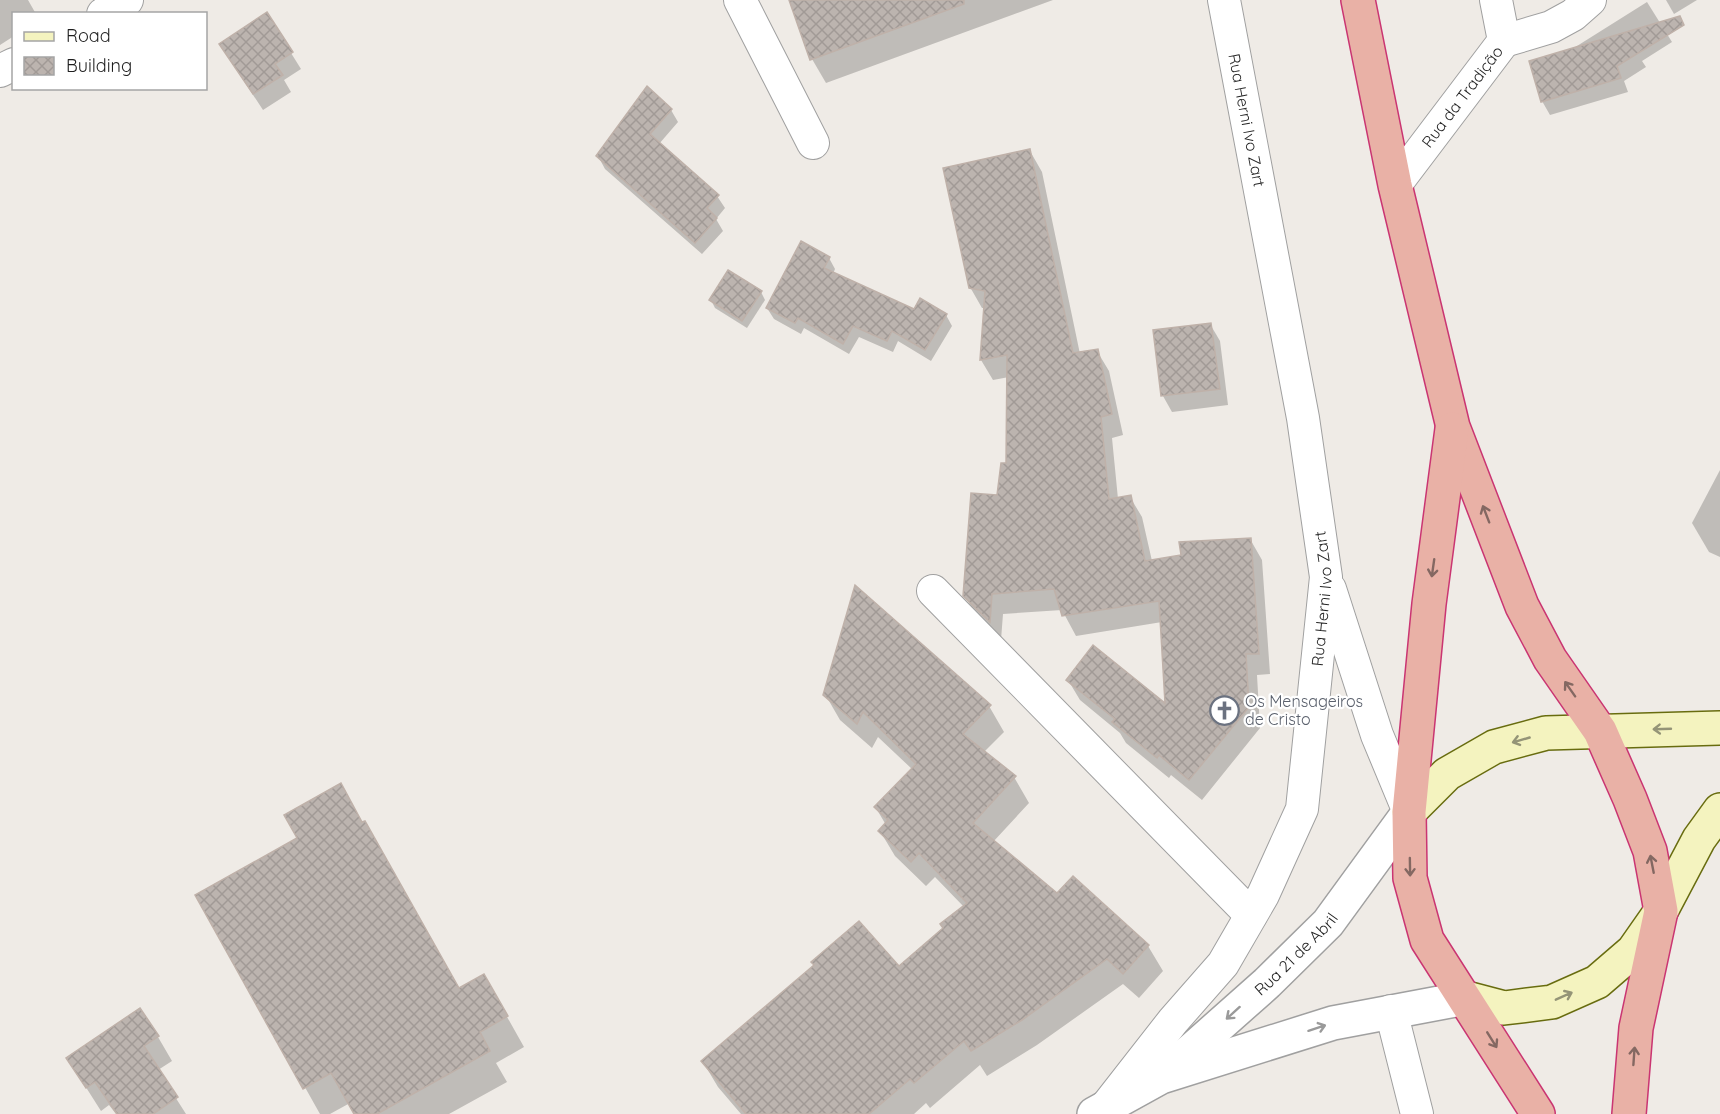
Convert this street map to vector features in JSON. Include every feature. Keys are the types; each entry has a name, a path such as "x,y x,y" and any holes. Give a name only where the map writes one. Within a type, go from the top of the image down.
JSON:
{"highway":[{"path":"1358,0 1395,184 1453,427 1522,606 1550,660 1600,731 1650,851 1661,911 1636,1028 1629,1114"},
{"path":"1453,427 1429,604 1409,812 1410,878 1427,940 1538,1114"}],"main road":[{"path":"1409,812 1447,774 1494,747 1546,733 1720,728"},
{"path":"1466,998 1504,1008 1552,1002 1597,982 1634,951 1661,911 1699,839 1720,810"}],"street":[{"path":"106,12 127,0"},
{"path":"740,0 813,143"},
{"name":"Rua Herni Ivo Zart","path":"1099,1111 1223,964 1263,895 1302,809 1326,577 1303,418 1224,0"},
{"name":"Rua da Tradição","path":"1395,184 1504,41 1496,0"},
{"path":"1504,41 1551,27 1573,15 1590,0"},
{"path":"1326,577 1377,735 1409,812"},
{"path":"933,591 1251,915"},
{"name":"Rua 21 de Abril","path":"1161,1077 1267,983 1328,923 1409,812"},
{"name":"Rua 21 de Abril","path":"1099,1111 1161,1077 1333,1023 1466,998"},
{"path":"1390,1011 1417,1114"}],"building":[{"path":"789,0 964,0 964,4 810,60"},
{"path":"267,12 293,52 275,64 283,75 253,94 219,44"},
{"path":"1680,16 1684,25 1617,66 1621,78 1541,102 1529,61"},
{"path":"647,86 672,109 650,134 719,195 707,208 717,218 695,243 596,156"},
{"path":"1030,149 1073,353 1098,349 1112,414 1101,417 1109,499 1131,495 1145,561 1181,555 1179,542 1251,538 1259,654 1246,654 1249,707 1189,780 1159,755 1157,758 1112,722 1115,719 1066,680 1093,645 1165,703 1159,601 1062,616 1054,589 992,594 990,622 963,596 971,493 997,495 1001,463 1006,463 1007,355 980,360 985,291 969,288 943,168"},
{"path":"801,241 830,257 824,268 914,309 920,298 947,314 925,350 892,331 887,341 853,326 843,344 798,318 795,323 766,308"},
{"path":"728,270 762,291 742,321 709,300"},
{"path":"1211,323 1220,389 1161,396 1153,330"},
{"path":"855,585 991,705 963,734 1016,776 973,823 1057,893 1073,876 1149,945 1123,974 1107,959 1022,1020 971,1051 964,1041 914,1083 910,1079 869,1114 746,1114 701,1061 814,965 811,962 859,921 899,966 943,928 940,924 967,903 919,853 911,862 878,831 888,820 874,807 916,764 863,712 857,724 823,695"},
{"path":"341,783 362,822 365,821 459,988 484,974 508,1016 480,1032 490,1051 377,1114 354,1114 331,1073 303,1089 195,895 297,838 284,815"},
{"path":"140,1008 159,1036 144,1046 178,1097 153,1114 117,1114 95,1082 86,1088 66,1058"}],"place":[{"name":"Os Mensageiros de Cristo","path":"1224,710"}]}
